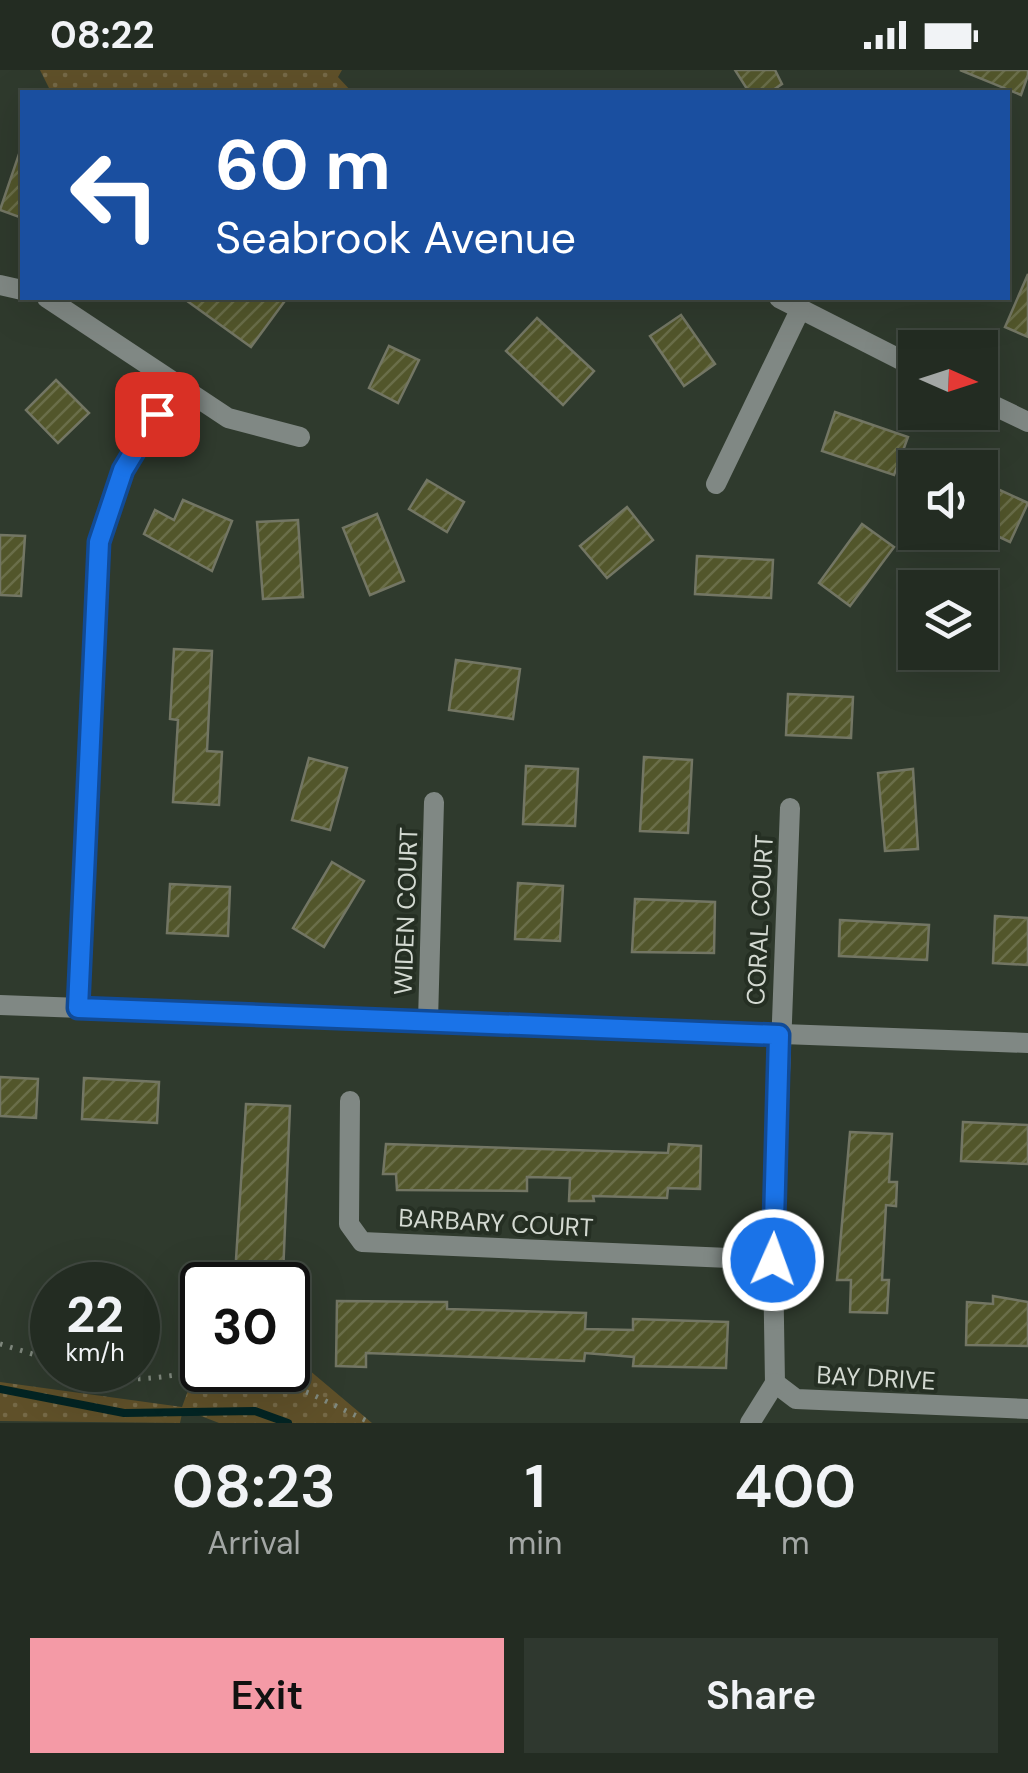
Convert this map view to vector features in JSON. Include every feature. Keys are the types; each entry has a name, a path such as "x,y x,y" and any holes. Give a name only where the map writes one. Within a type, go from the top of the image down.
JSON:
{"street":[{"path":"50,300 174,386 228,418 300,436"},
{"path":"782,300 898,359"},
{"path":"716,484 800,310"},
{"path":"78,1008 99,542 123,470 174,386"},
{"path":"998,407 1028,422"},
{"name":"WIDEN COURT","path":"428,1021 434,802"},
{"name":"CORAL COURT","path":"779,1035 790,808"},
{"path":"0,1004 1028,1042"},
{"path":"750,1423 775,1384 773,1260 779,1035"},
{"name":"BARBARY COURT","path":"350,1101 349,1224 362,1242 773,1260"},
{"name":"BAY DRIVE","path":"775,1384 796,1399 1028,1409"}],"path":[{"path":"0,1344 30,1353"},
{"path":"306,1392 370,1423"}],"shaded area":[{"path":"40,70 342,70 338,77 350,90 50,90"},
{"path":"310,1371 372,1423 219,1423 183,1409 180,1423 0,1421 0,1382 30,1386 30,1392 73,1392 182,1407 187,1392 310,1392"}],"building":[{"path":"735,70 775,70 782,84 773,90 748,90"},
{"path":"960,70 1028,70 1021,95"},
{"path":"19,154 20,154 20,217 0,210"},
{"path":"1028,274 1028,337 1005,327"},
{"path":"186,300 286,300 251,347"},
{"path":"681,315 715,364 684,386 650,336"},
{"path":"537,318 594,371 563,405 506,351"},
{"path":"389,346 419,360 398,403 369,388"},
{"path":"56,380 89,413 58,443 26,410"},
{"path":"835,412 908,437 903,450 898,450 894,475 822,451"},
{"path":"427,480 464,502 447,532 409,509"},
{"path":"998,489 1028,503 1010,542 998,536"},
{"path":"183,500 232,521 212,571 144,534 155,510 174,520"},
{"path":"627,507 653,540 607,578 580,546"},
{"path":"377,514 404,581 370,595 343,528"},
{"path":"298,520 303,597 263,599 257,522"},
{"path":"862,524 894,547 850,606 819,583"},
{"path":"0,535 25,536 21,596 0,595"},
{"path":"697,556 773,560 771,598 695,594"},
{"path":"174,649 212,651 207,751 222,752 219,805 173,802 178,720 170,719"},
{"path":"456,660 520,669 513,719 449,710"},
{"path":"788,694 853,697 851,738 786,735"},
{"path":"644,757 692,760 688,833 640,831"},
{"path":"309,758 347,768 330,830 292,820"},
{"path":"526,766 578,769 575,826 523,824"},
{"path":"913,769 918,849 885,851 878,773"},
{"path":"332,862 364,881 324,947 293,928"},
{"path":"518,883 563,886 560,941 515,939"},
{"path":"170,884 230,887 228,936 167,933"},
{"path":"635,899 715,902 714,953 632,952"},
{"path":"995,916 1028,918 1028,965 993,963"},
{"path":"840,920 929,925 927,960 839,956"},
{"path":"0,1077 38,1079 36,1118 0,1116"},
{"path":"84,1078 159,1082 157,1123 82,1119"},
{"path":"246,1104 290,1106 284,1262 236,1262"},
{"path":"963,1122 1028,1125 1028,1164 961,1161"},
{"path":"850,1132 892,1134 889,1182 897,1182 896,1206 886,1205 882,1280 889,1280 887,1313 850,1312 851,1280 837,1280"},
{"path":"386,1144 668,1153 669,1144 701,1146 700,1189 668,1188 667,1198 593,1196 594,1201 569,1201 570,1178 527,1177 527,1191 397,1190 396,1174 383,1174"},
{"path":"993,1296 1028,1302 1028,1346 966,1345 967,1302 993,1304"},
{"path":"337,1301 447,1302 447,1309 586,1313 585,1329 633,1330 633,1319 728,1322 726,1368 633,1366 634,1357 585,1353 584,1361 366,1353 366,1367 336,1366"}],"waterway":[{"path":"0,1389 124,1413 255,1411 288,1423"}],"route":[{"path":"157,414 123,470 99,542 78,1008 779,1035 773,1260"}]}
